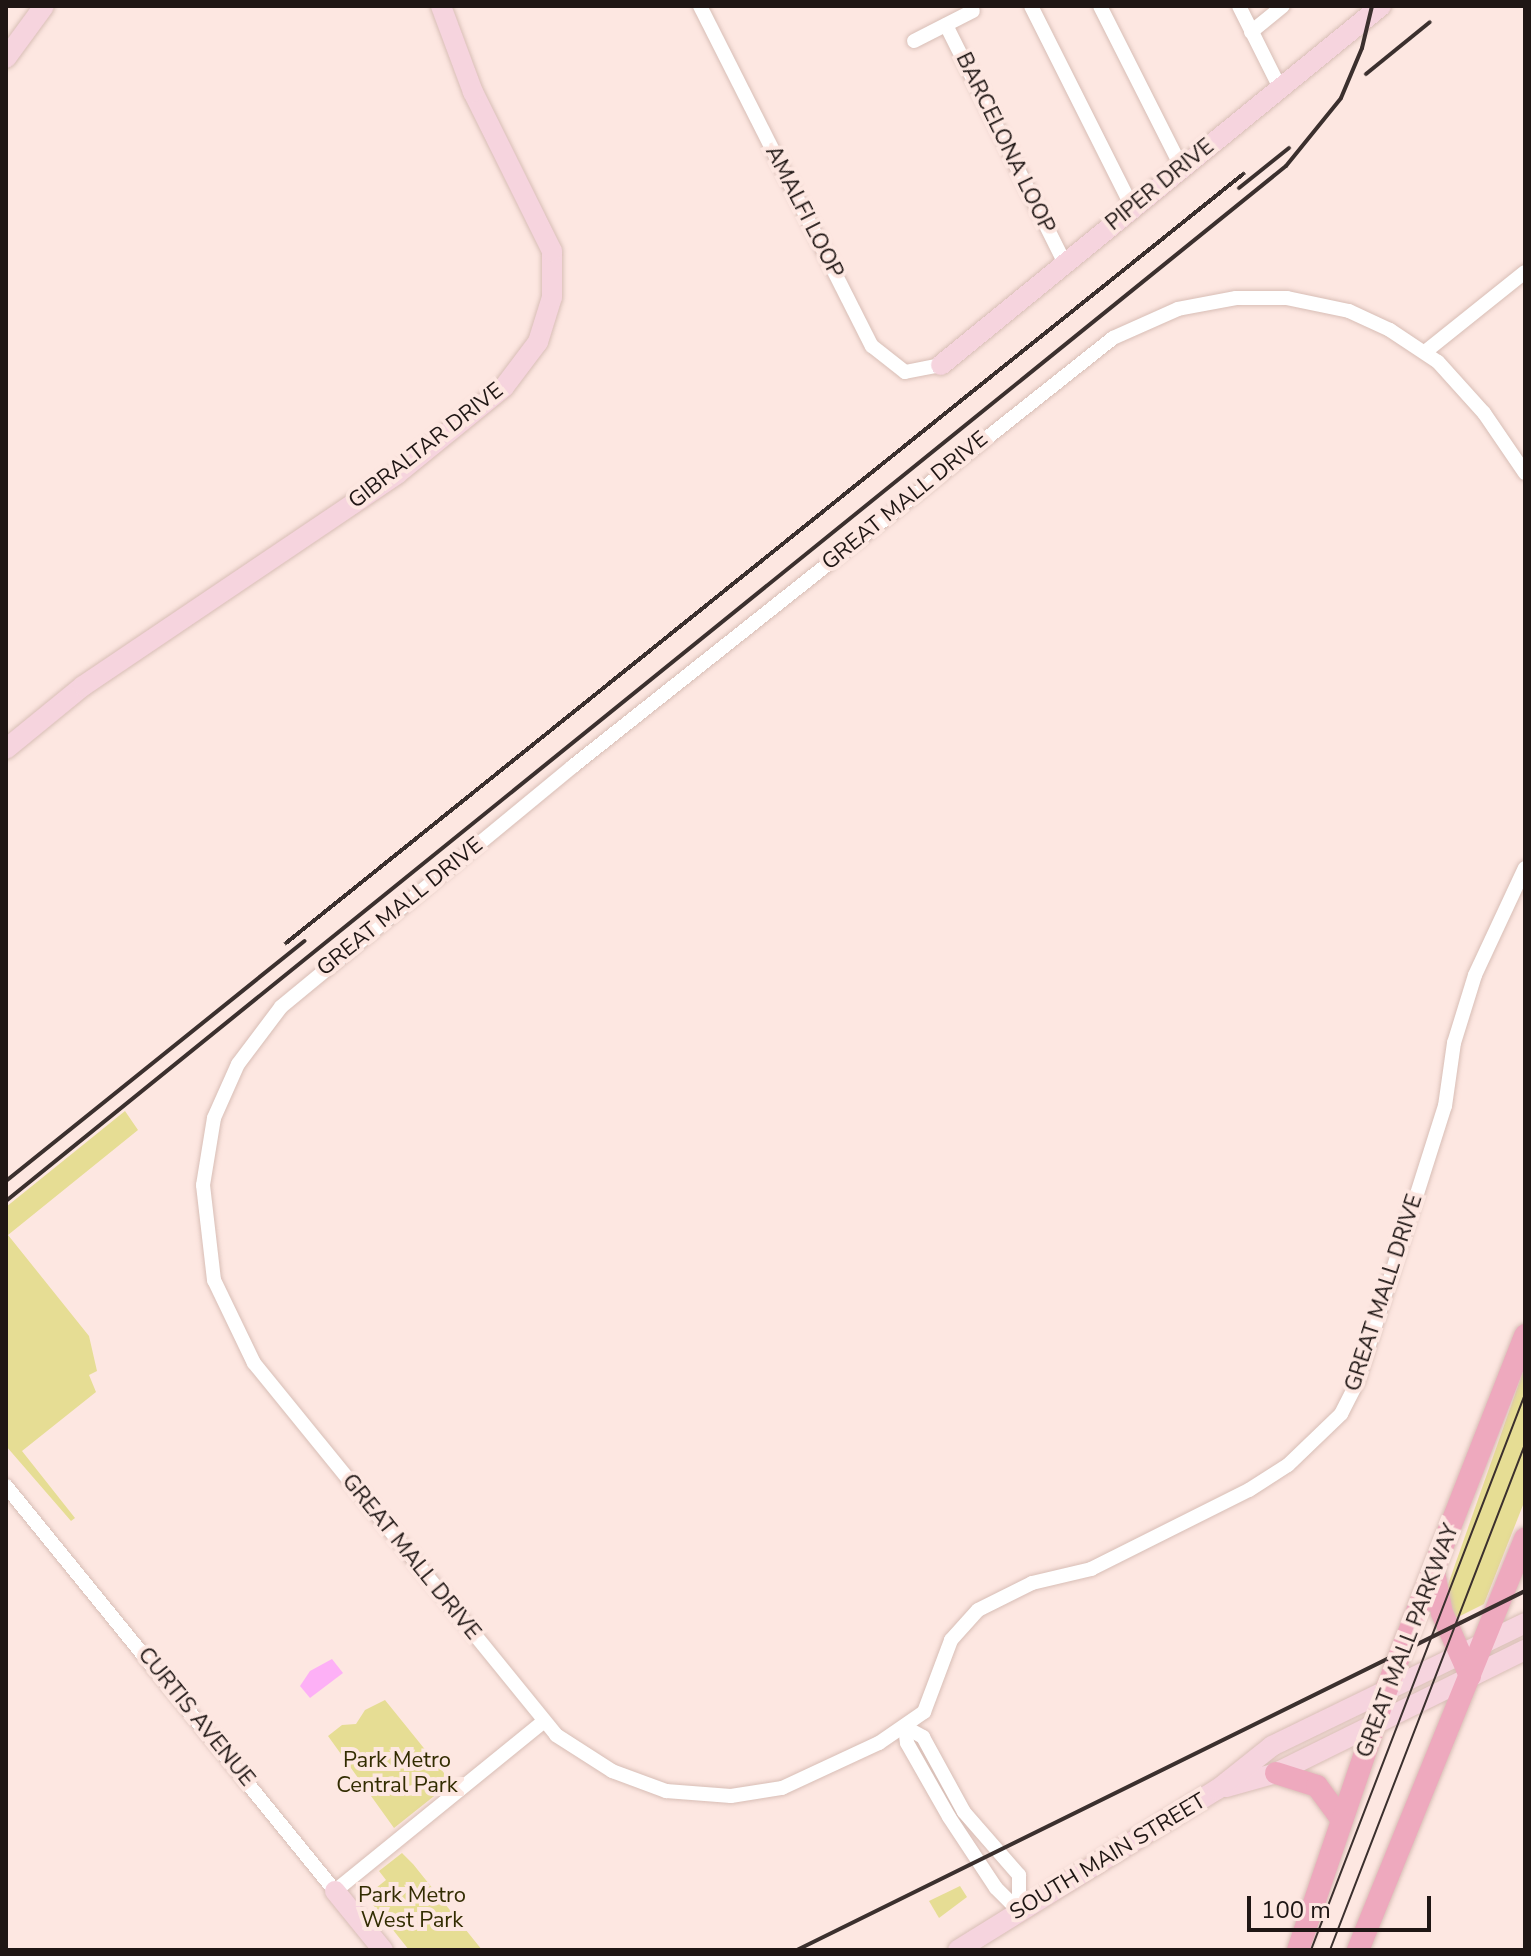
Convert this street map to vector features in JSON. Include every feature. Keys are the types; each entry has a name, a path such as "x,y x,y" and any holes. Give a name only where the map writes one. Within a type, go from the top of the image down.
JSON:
{"main road":[{"name":"GREAT MALL PARKWAY","path":"1298,1950 1387,1688 1525,1335"},
{"path":"1358,1950 1525,1539"},
{"path":"1434,1571 1442,1613 1470,1676"},
{"path":"1276,1773 1317,1786 1342,1820"}],"street":[{"path":"6,58 44,6"},
{"name":"GIBRALTAR DRIVE","path":"6,749 83,686 397,474 504,387 538,342 552,297 552,251 473,92 441,6"},
{"name":"AMALFI LOOP","path":"700,6 872,346 905,372 941,365"},
{"path":"1031,6 1132,207"},
{"path":"1100,6 1182,168"},
{"path":"1239,6 1280,88"},
{"path":"1251,32 1283,6"},
{"name":"PIPER DRIVE","path":"941,365 1381,6"},
{"path":"914,41 975,8"},
{"name":"BARCELONA LOOP","path":"946,25 1064,262"},
{"path":"1425,352 1525,272"},
{"name":"GREAT MALL DRIVE","path":"1525,473 1484,413 1425,352 1349,311 1269,297 1188,306 1113,338 359,939 281,1007 238,1064 214,1118 203,1185 210,1264 235,1333 264,1377 543,1722 593,1761 631,1780 717,1796 798,1783 905,1727 928,1708 951,1640 978,1610 1032,1583 1091,1569 1249,1490 1296,1458 1341,1414 1357,1383 1445,1106 1457,1033 1475,975 1525,868"},
{"name":"CURTIS AVENUE","path":"6,1486 383,1950"},
{"name":"SOUTH MAIN STREET","path":"958,1950 1218,1789 1272,1746 1485,1639 1525,1623"},
{"name":"SOUTH MAIN STREET","path":"1218,1789 1276,1773 1525,1650"},
{"path":"335,1891 543,1722"},
{"path":"905,1727 907,1743 949,1817 996,1888 1019,1911"},
{"path":"905,1727 923,1737 964,1812 1019,1875 1019,1911"}],"green space":[{"path":"125,1111 138,1130 8,1235 89,1336 97,1371 89,1375 96,1392 22,1451 75,1518 71,1521 6,1446 6,1207"},
{"path":"1525,1366 1525,1500 1484,1604 1452,1620 1444,1596"},
{"name":"Park Metro Central Park","path":"385,1700 444,1773 443,1789 394,1828 328,1736 342,1725 356,1724 365,1710"},
{"name":"Park Metro West Park","path":"402,1853 482,1950 409,1950 366,1896 386,1880 379,1871"},
{"path":"960,1886 967,1897 939,1918 929,1901"}],"shaded area":[{"path":"332,1659 343,1673 310,1698 300,1686 310,1671"}],"tram line":[{"path":"1311,1950 1525,1394"},
{"path":"1330,1950 1525,1444"}],"railway":[{"path":"6,1201 1286,166 1341,98 1362,48 1372,6"},
{"path":"1366,74 1430,22"},
{"path":"1239,188 1289,148"},
{"path":"286,943 1243,174"},
{"path":"6,1181 305,941"},
{"path":"797,1950 1525,1591"}]}
